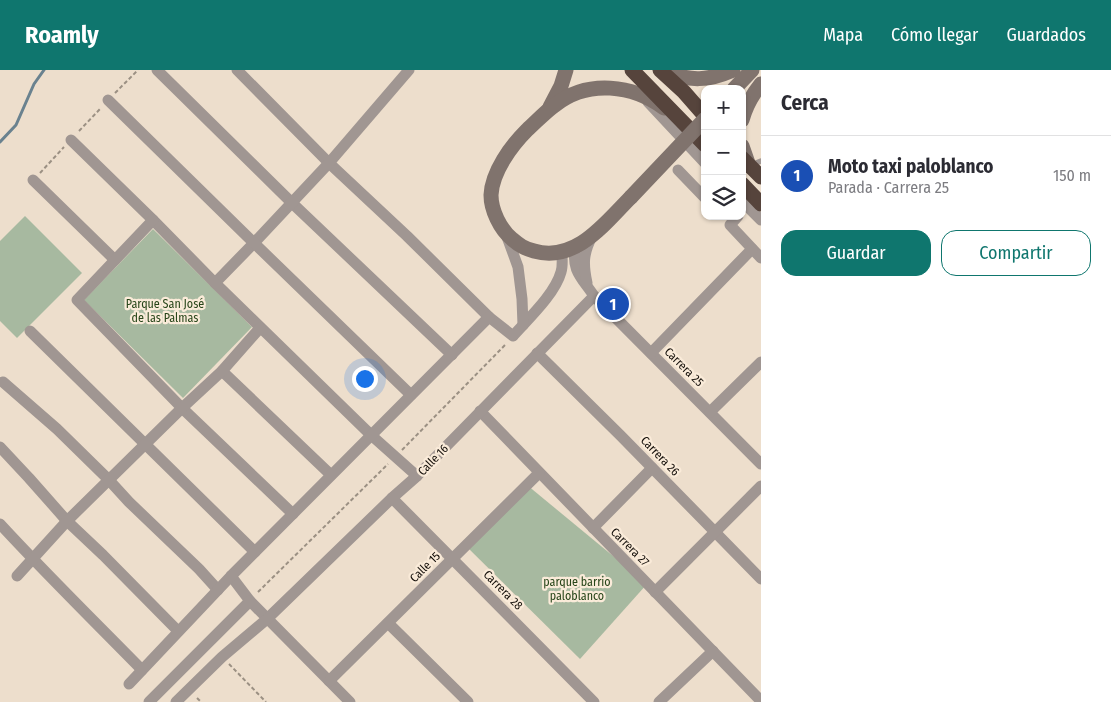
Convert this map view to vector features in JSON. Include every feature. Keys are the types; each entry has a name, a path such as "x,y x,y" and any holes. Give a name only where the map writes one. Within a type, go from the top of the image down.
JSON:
{"highway":[{"path":"632,70 701,142"},
{"path":"660,70 684,92 701,112"},
{"path":"751,162 761,177"}],"street":[{"path":"157,70 291,202 452,355"},
{"path":"215,282 329,162 409,70"},
{"path":"545,114 558,94 566,70"},
{"path":"666,70 697,79 712,77 733,70"},
{"path":"738,85 752,70"},
{"path":"242,72 329,162 408,236 489,317 513,336 541,304 557,281 569,250"},
{"path":"746,109 760,87"},
{"path":"523,325 518,268 506,234 496,218 491,196 495,176 518,139 562,100 582,91 597,88 626,90 640,94 654,100 676,116"},
{"path":"640,94 701,159"},
{"path":"108,100 411,395"},
{"path":"506,234 521,247 543,253 569,250 592,236 701,121"},
{"path":"71,140 260,328 371,435 417,476"},
{"path":"678,170 701,194"},
{"path":"33,180 115,260"},
{"path":"748,205 761,220"},
{"path":"153,220 77,300 182,408 293,514"},
{"path":"731,220 761,258"},
{"path":"591,292 584,261 586,249 592,236"},
{"path":"651,353 752,249"},
{"name":"Carrera 25","path":"569,250 573,257 574,266 591,292 761,464"},
{"name":"Calle 16","path":"176,702 222,657 267,619 417,476 538,353 591,292"},
{"path":"129,684 231,576 489,317"},
{"path":"17,576 108,479 121,469 222,371 260,328"},
{"path":"30,331 255,552"},
{"name":"Carrera 26","path":"538,353 761,579"},
{"path":"710,412 761,362"},
{"path":"222,371 331,475"},
{"path":"3,382 57,429 129,502 199,568 218,590"},
{"name":"Carrera 27","path":"480,411 761,701"},
{"path":"0,447 67,521 178,631"},
{"path":"593,528 652,468"},
{"name":"Calle 15","path":"329,681 539,473"},
{"path":"655,592 761,486"},
{"name":"Carrera 28","path":"392,498 594,702"},
{"path":"0,524 142,670"},
{"path":"231,576 250,601 329,681 346,701"},
{"path":"149,702 250,601"},
{"path":"388,624 468,702"},
{"path":"659,702 713,651"}],"path":[{"path":"33,180 138,70"},
{"path":"250,601 513,336"},
{"path":"222,657 266,702"}],"green space":[{"path":"25,216 82,273 17,338 0,321 0,241"},
{"name":"Parque San José de las Palmas","path":"153,229 252,327 183,398 84,300"},
{"name":"parque barrio paloblanco","path":"527,485 647,584 580,659 466,546"}],"waterway":[{"path":"0,142 16,125 34,84 44,70"}],"place":[{"name":"Moto taxi paloblanco","path":"613,304"}]}
